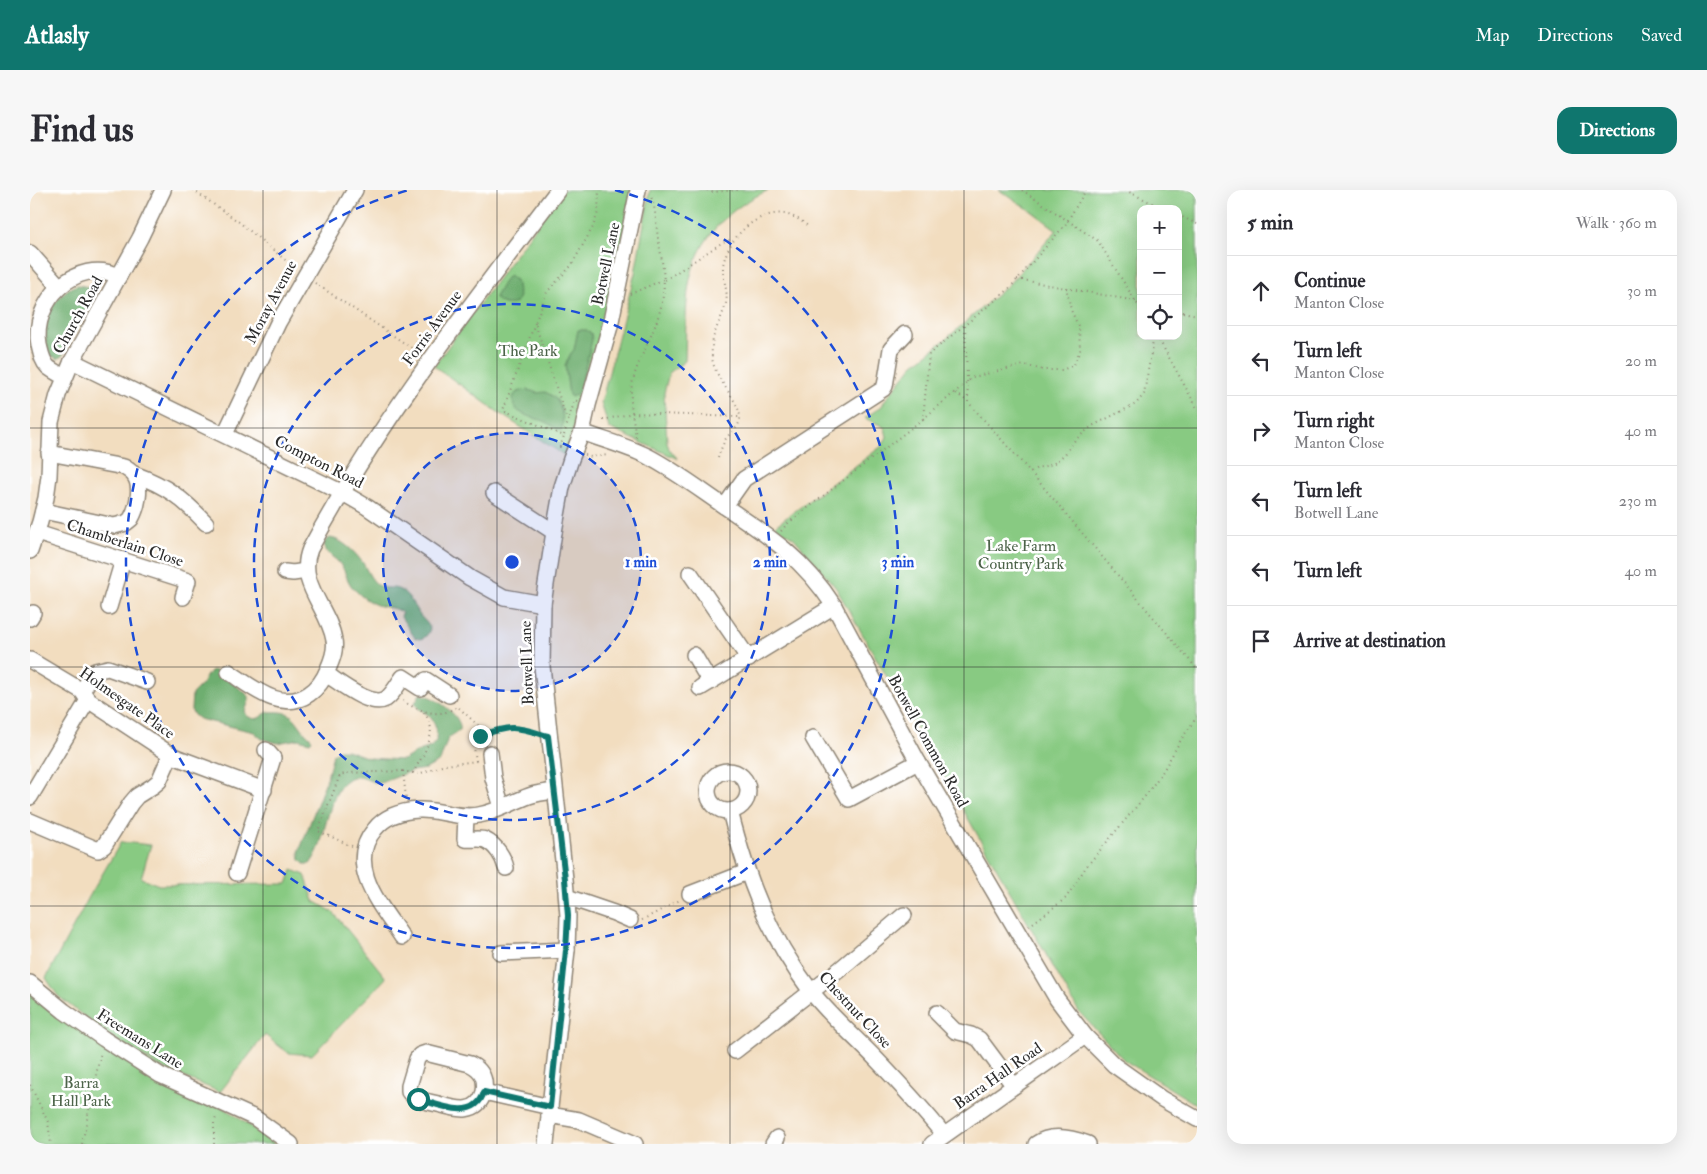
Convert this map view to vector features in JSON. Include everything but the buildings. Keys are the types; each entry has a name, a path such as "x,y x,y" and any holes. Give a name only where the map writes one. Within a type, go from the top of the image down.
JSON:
{"street":[{"name":"Church Road","path":"30,551 43,511 48,482 52,415 64,377 149,221 163,190"},
{"name":"Moray Avenue","path":"224,434 278,323 355,190"},
{"name":"Forris Avenue","path":"306,570 306,558 310,549 378,436 429,360 558,190"},
{"name":"Botwell Lane","path":"546,1144 566,950 567,897 548,736 542,666 542,604 562,487 582,432 643,192"},
{"path":"30,253 58,286"},
{"path":"64,377 48,366 35,353 40,320 49,299 58,286 95,271 119,276"},
{"path":"725,506 744,479 883,389 886,386 891,349 905,334"},
{"name":"Compton Road","path":"72,361 343,493 367,507 487,588 511,599 542,604"},
{"name":"Botwell Common Road","path":"582,432 637,452 660,464 773,539 809,572 834,606 918,762 1057,999 1085,1036 1106,1058 1162,1099 1197,1119"},
{"path":"49,453 124,467 134,474 172,491 187,503 206,523"},
{"path":"43,511 114,526 126,523 131,519 138,502 138,486 134,474"},
{"path":"494,493 554,532"},
{"name":"Chamberlain Close","path":"37,533 188,581 183,597"},
{"path":"109,607 123,560"},
{"path":"229,672 261,693 276,699 288,700 297,699 308,694 326,674 333,655 334,640 311,588 306,570 293,573 286,572"},
{"path":"690,573 749,659"},
{"path":"694,655 705,685 834,606"},
{"name":"Holmesgate Place","path":"30,660 171,754 264,790"},
{"path":"30,797 85,696 95,671 108,668 147,682"},
{"path":"326,674 370,700 383,700 391,694 403,677 420,688 426,680 449,695"},
{"path":"813,738 849,799 918,762"},
{"path":"237,873 273,758 266,750"},
{"path":"30,821 98,850 104,846 130,803 158,781 171,754"},
{"path":"485,758 502,807"},
{"path":"402,937 368,885 363,867 364,851 368,838 381,822 394,815 420,810 466,816 479,815 528,796 555,791"},
{"name":"Chestnut Close","path":"730,811 747,872 767,921 790,961 811,991 875,1058 944,1139"},
{"path":"466,816 465,840 485,840 500,853 505,860 506,868"},
{"path":"690,894 747,872"},
{"path":"567,897 630,920"},
{"path":"735,1051 904,915"},
{"path":"501,954 566,950"},
{"name":"Freemans Lane","path":"30,983 64,1011 160,1075 255,1118 292,1144"},
{"path":"937,1013 955,1032 980,1039 1014,1086"},
{"name":"Barra Hall Road","path":"944,1139 1014,1086 1085,1036"},
{"path":"426,1054 470,1064 476,1067 484,1078 484,1092 481,1100 476,1105 468,1109 459,1110 415,1098 409,1089 416,1059 420,1055 426,1054"},
{"path":"484,1092 579,1120 635,1144"},
{"path":"1036,1144 1040,1141 1066,1137 1088,1144"}],"path":[{"path":"564,436 503,410 547,292 571,266 593,227 598,212 598,190"},
{"path":"707,190 712,192 738,190"},
{"path":"1022,190 1098,241 1137,304"},
{"path":"923,419 929,354 997,300 1054,238 1086,190"},
{"path":"1126,190 1156,205"},
{"path":"637,452 631,392 634,379 654,329 663,296 665,280 652,198 643,192"},
{"path":"718,458 725,440 737,426 740,417 734,401 718,377 712,354 715,329 727,298 723,277 724,261 733,242 747,227 766,216 785,214 794,217 809,227"},
{"path":"1182,217 1197,224"},
{"path":"628,295 665,280 724,242 728,240 733,242"},
{"path":"1017,279 1135,301"},
{"path":"773,539 787,524 956,393 973,377 1024,365 1043,370 1062,370 1074,365 1080,350 1079,328 1071,310 1066,287"},
{"path":"1182,312 1197,315"},
{"path":"535,323 566,417 569,418"},
{"path":"965,326 968,402"},
{"path":"1031,472 1037,468 1053,464 1065,454 1075,440 1092,426 1136,404 1144,394 1154,340"},
{"path":"1157,340 1197,408"},
{"path":"956,393 968,402 1031,472 1197,669"},
{"path":"588,404 575,400 560,447 591,457 609,455 613,443"},
{"path":"603,420 633,413 740,417"},
{"path":"391,694 420,710 429,719 432,731 430,739 413,773"},
{"path":"420,710 444,713 458,707 481,728 484,735"},
{"path":"1018,933 1066,898 1086,868 1146,795 1197,717"},
{"path":"364,851 318,831 340,775 348,772 403,771 421,774 445,765 485,758 473,741 484,735 514,727 548,736"},
{"path":"403,771 408,811"},
{"path":"630,920 635,923 690,894"},
{"path":"82,1144 104,1039"},
{"path":"30,1085 48,1122 51,1144"},
{"path":"214,1144 214,1123 221,1104"}],"green space":[{"name":"The Park","path":"563,190 631,190 620,257 605,324 576,423 564,455 502,415 434,366"},
{"path":"650,190 769,190 740,206 717,227 707,239 693,268 687,303 685,361 669,373 664,393 667,442 669,449 678,459 609,428 601,403 635,273"},
{"name":"Lake Farm Country Park","path":"999,190 1197,190 1197,1105 1124,1060 1079,1012 836,588 794,538 775,526 882,446 887,437 885,428 865,418 882,406 913,365 1008,285 1057,230"},
{"path":"509,276 516,280 519,296 516,303 504,304 495,297"},
{"path":"77,285 95,288 96,293 63,355 58,359 50,355 47,345 46,325 49,314 60,296"},
{"path":"578,330 586,330 591,333 592,340 580,388 577,394 571,397 569,395 565,365 574,350"},
{"path":"528,390 538,393 545,392 556,399 562,415 561,431 544,421 519,412 516,409 513,399 515,394"},
{"path":"330,538 339,541 353,551 378,585 397,589 406,594 430,629 425,637 421,639 415,638 401,617 402,613 371,602 353,588 342,566 325,549 324,542"},
{"path":"213,670 219,672 249,696 245,711 247,716 256,719 268,712 287,713 293,717 312,740 310,742 298,739 278,743 262,739 254,732 199,719 191,710 192,694"},
{"path":"420,694 432,698 446,707 460,724 460,730 448,738 440,761 426,769 412,771 381,783 358,777 347,780 340,786 335,796 316,854 310,864 304,864 300,860 299,852 327,778 333,754 339,750 347,750 369,758 403,760 431,747 436,741 437,732 433,721 415,703"},
{"path":"121,842 151,845 141,878 159,885 287,884 292,870 305,875 314,901 333,912 386,978 312,1055 288,1053 265,1035 220,1092 164,1069 104,1032 58,996 46,978"},
{"name":"Barra Hall Park","path":"30,987 233,1114 275,1144 30,1144"}],"route":[{"path":"418,1099 463,1110 479,1103 484,1092 550,1107 568,916 548,736 514,727 503,728 480,736"}]}
